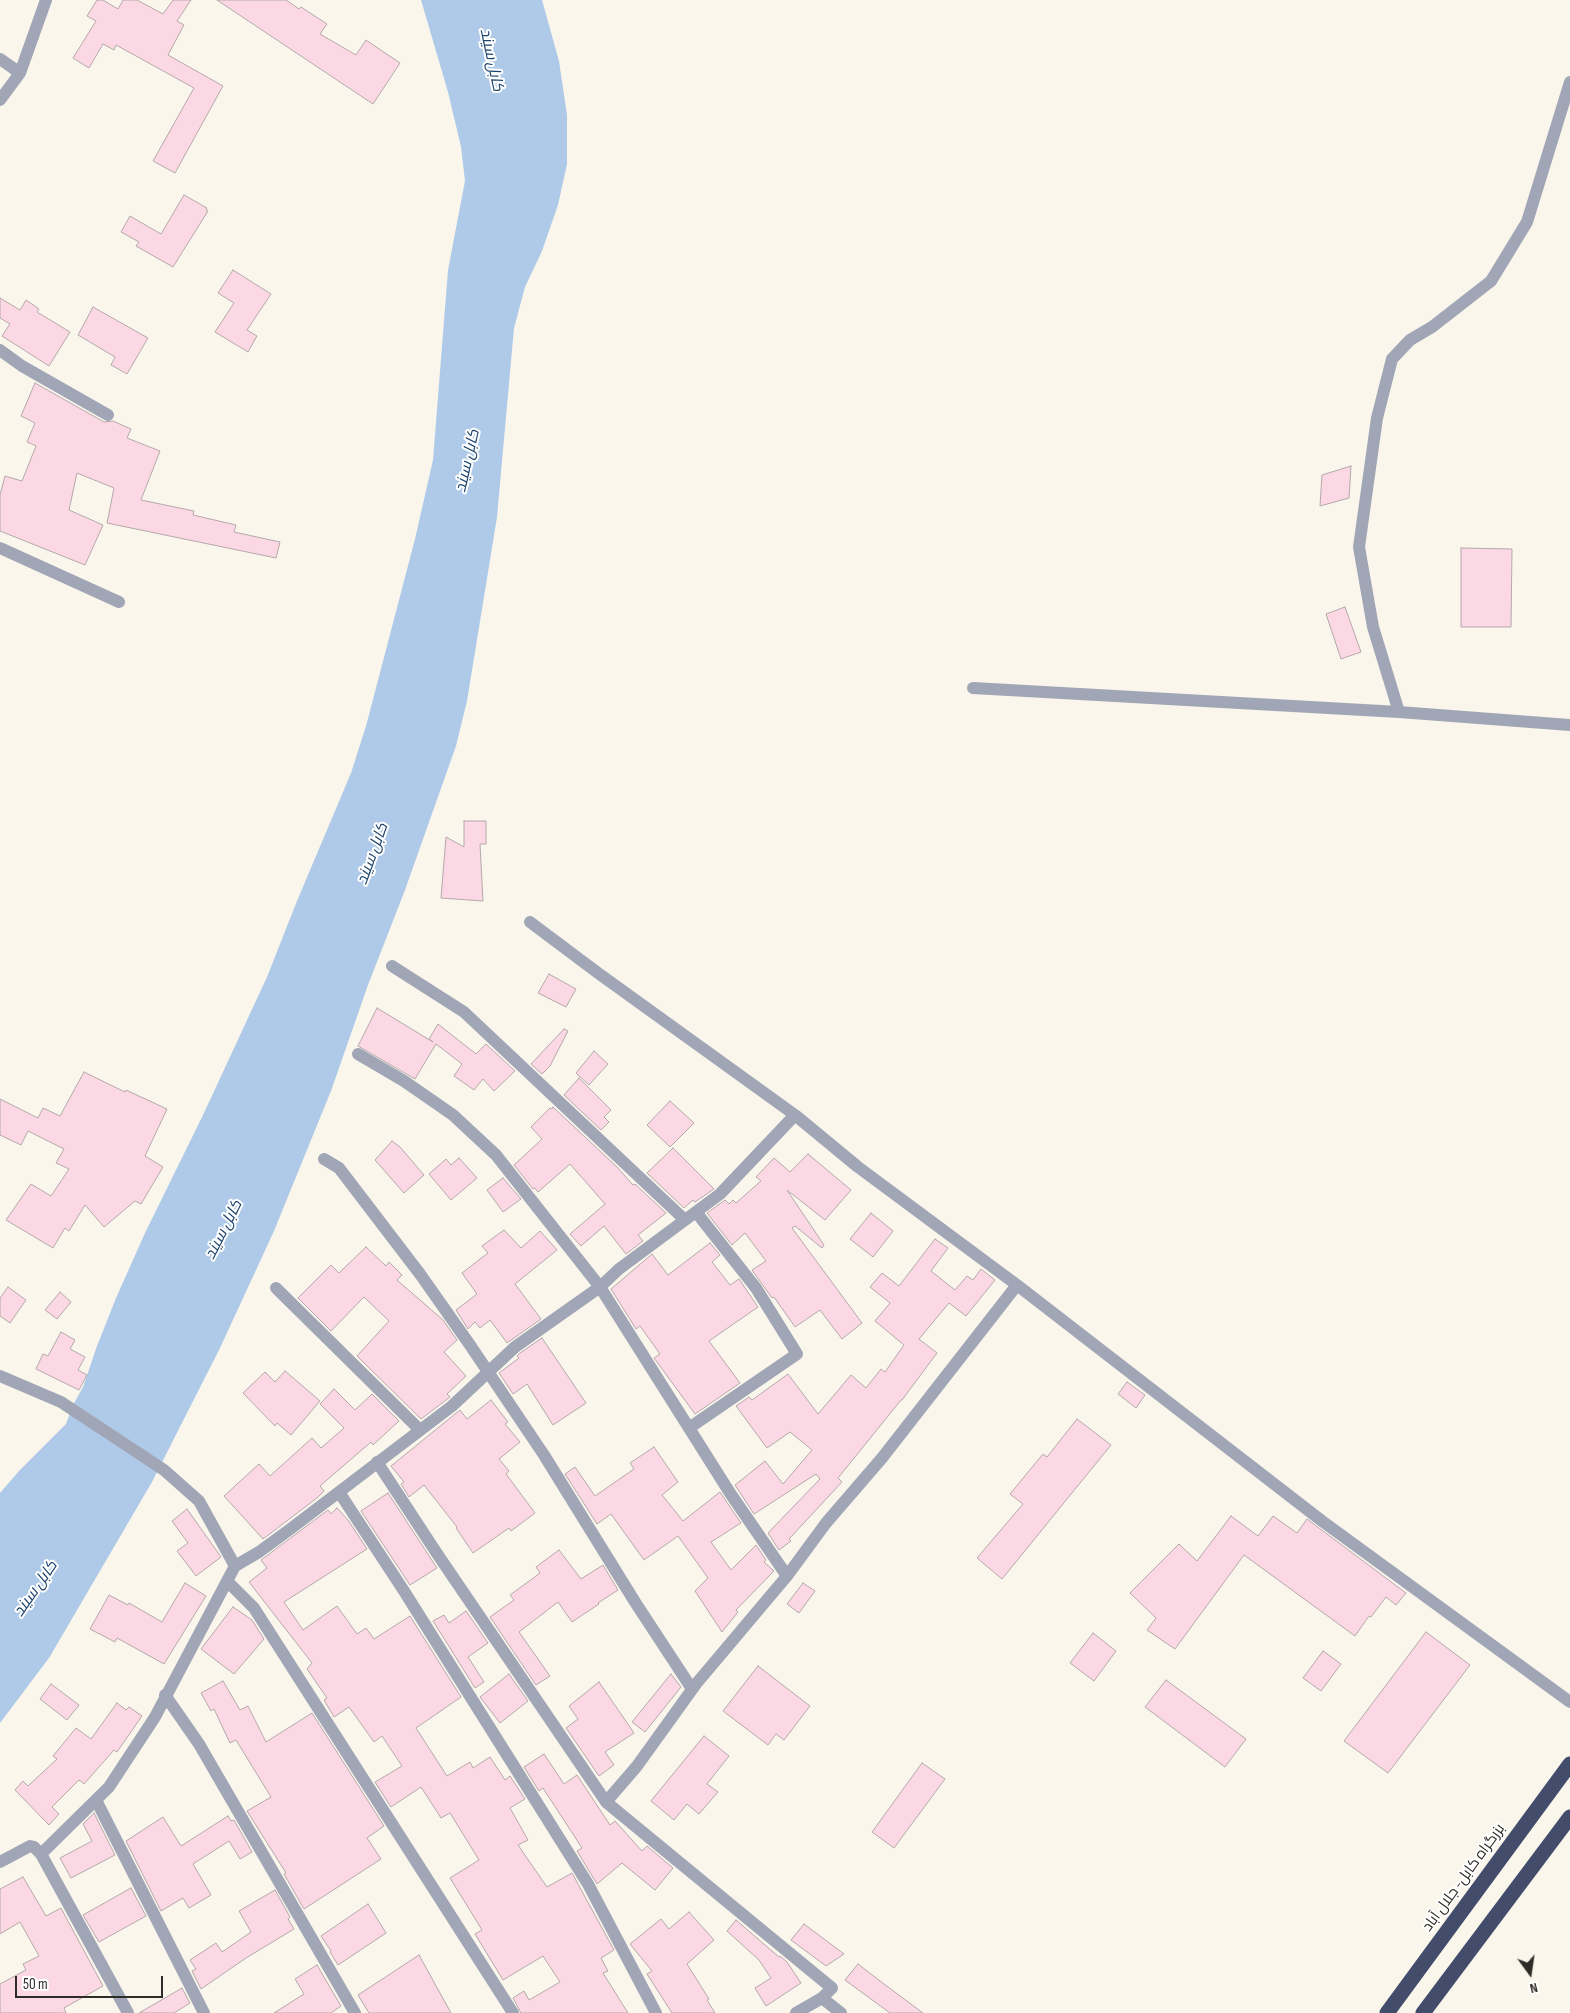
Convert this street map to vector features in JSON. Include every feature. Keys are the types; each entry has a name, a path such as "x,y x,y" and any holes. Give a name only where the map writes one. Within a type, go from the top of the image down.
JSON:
{"highway":[{"name":"بزرگراه کابل- جلال آباد","path":"1387,2013 1570,1764"},
{"path":"1423,2013 1570,1817"}],"street":[{"path":"0,100 20,73 46,0"},
{"path":"0,59 20,73"},
{"path":"1399,712 1372,627 1358,547 1377,418 1392,359 1410,340 1432,328 1491,281 1528,222 1570,82"},
{"path":"0,350 22,366 108,415"},
{"path":"0,548 120,602"},
{"path":"973,688 1399,712 1570,725"},
{"path":"530,922 794,1115 858,1167 1017,1285 1322,1521 1570,1702"},
{"path":"392,966 464,1012 685,1220"},
{"path":"358,1054 404,1081 453,1115 496,1155 600,1287 689,1428 787,1576"},
{"path":"41,1854 109,1787 155,1717 235,1566 282,1536 452,1406 515,1347 600,1287 619,1269 720,1194 794,1115"},
{"path":"324,1159 339,1168 420,1274 544,1455 635,1602 692,1689"},
{"path":"689,1428 797,1354 756,1288 696,1212"},
{"path":"606,1802 637,1766 692,1689 787,1576 826,1523 882,1458 1017,1285"},
{"path":"276,1288 420,1430"},
{"path":"0,1376 61,1402 164,1470 199,1501 235,1566"},
{"path":"377,1462 606,1802 832,1988 822,1998 796,2013"},
{"path":"339,1492 404,1591 588,1884 656,2013"},
{"path":"227,1581 254,1608 513,2013"},
{"path":"165,1695 199,1744 355,2013"},
{"path":"96,1800 204,2013"},
{"path":"0,1862 30,1846 34,1847 41,1854 128,2013"},
{"path":"822,1998 842,2013"}],"water":[{"name":"کابل سيند","path":"421,0 542,0 559,61 567,115 567,164 558,205 542,251 525,287 514,328 497,517 467,701 456,746 405,890 368,985 331,1091 274,1231 220,1348 152,1482 49,1658 0,1723 0,1493 66,1424 73,1405 83,1387 116,1298 145,1233 203,1115 267,977 351,773 366,726 415,539 433,460 448,270 465,181 461,147 448,92"}],"building":[{"path":"97,0 103,0 118,9 123,0 137,0 163,14 173,0 191,0 177,21 184,25 168,55 223,86 175,173 153,161 194,88 116,45 114,50 103,44 89,68 73,58 96,21 87,16"},
{"path":"217,0 286,0 299,9 301,7 327,24 320,34 356,55 366,40 400,63 373,104"},
{"path":"184,195 207,208 206,210 208,211 173,267 136,246 139,242 121,232 130,216 161,234"},
{"path":"233,270 271,294 247,330 257,336 248,352 215,332 234,303 218,293"},
{"path":"0,298 20,310 26,300 39,309 37,312 70,332 49,366 2,336 10,324 0,318"},
{"path":"93,307 148,338 127,374 111,365 115,357 78,335"},
{"path":"35,383 104,422 113,421 131,429 127,438 160,451 141,500 194,511 193,515 236,525 234,532 280,542 276,558 107,523 114,488 77,473 69,510 103,525 85,565 0,531 0,495 5,476 22,481 36,446 27,442 35,423 21,416"},
{"path":"1351,466 1349,498 1320,506 1322,475"},
{"path":"1461,548 1512,549 1511,627 1461,627"},
{"path":"1345,607 1361,652 1341,659 1326,614"},
{"path":"464,821 486,821 486,844 480,844 483,901 441,898 446,837 464,847"},
{"path":"549,974 576,989 566,1007 538,993"},
{"path":"377,1008 433,1042 429,1039 438,1024 476,1054 486,1044 515,1071 494,1091 483,1079 474,1090 454,1076 462,1064 436,1044 415,1079 358,1046"},
{"path":"564,1029 568,1031 550,1066 542,1074 531,1064"},
{"path":"594,1051 608,1064 589,1085 576,1073"},
{"path":"84,1072 125,1092 126,1090 167,1109 145,1156 163,1167 141,1204 135,1201 104,1227 85,1205 69,1231 65,1228 53,1248 6,1220 31,1184 51,1196 69,1169 56,1163 64,1149 28,1131 21,1145 0,1135 0,1099 38,1118 43,1108 60,1116"},
{"path":"579,1078 611,1110 604,1117 609,1122 601,1130 564,1095"},
{"path":"670,1101 694,1123 670,1147 647,1125"},
{"path":"553,1107 617,1167 633,1185 635,1184 666,1213 638,1235 643,1241 626,1254 604,1226 581,1246 570,1234 605,1204 570,1164 538,1192 535,1188 533,1189 514,1165 542,1139 531,1127"},
{"path":"392,1141 400,1147 424,1175 404,1193 375,1160"},
{"path":"673,1148 714,1189 695,1202 693,1200 684,1208 647,1173"},
{"path":"808,1154 851,1190 825,1220 787,1190 824,1245 822,1248 795,1226 792,1228 862,1323 842,1339 820,1310 795,1327 752,1270 766,1261 745,1233 732,1245 707,1213 725,1200 729,1204 733,1200 736,1203 761,1181 756,1177 774,1158 790,1172"},
{"path":"459,1158 477,1178 451,1200 429,1174 446,1159 451,1165"},
{"path":"503,1178 521,1199 503,1212 487,1190"},
{"path":"871,1213 893,1231 873,1257 850,1239"},
{"path":"504,1230 521,1248 540,1231 557,1250 515,1284 541,1319 507,1343 490,1320 480,1328 475,1322 468,1329 456,1310 477,1294 462,1273 488,1253 482,1246"},
{"path":"935,1239 948,1248 931,1271 955,1290 967,1276 973,1280 981,1269 995,1280 966,1316 949,1303 919,1339 937,1353 902,1400 838,1478 842,1482 789,1539 791,1541 779,1550 768,1533 820,1479 816,1474 754,1514 735,1485 765,1461 783,1484 812,1450 790,1432 767,1448 736,1406 749,1397 752,1400 788,1374 818,1414 851,1375 866,1388 881,1369 885,1372 904,1345 875,1321 890,1303 870,1287 882,1273 899,1286"},
{"path":"710,1243 720,1255 712,1262 730,1285 739,1279 758,1307 709,1341 740,1383 695,1414 654,1358 660,1354 640,1326 636,1329 611,1289 652,1254 668,1275"},
{"path":"366,1247 386,1266 389,1262 402,1275 397,1280 443,1320 457,1340 444,1352 466,1376 447,1394 450,1397 421,1419 357,1356 389,1321 364,1297 331,1331 298,1298 331,1265 339,1273"},
{"path":"8,1287 26,1300 10,1323 0,1316 0,1298"},
{"path":"60,1292 71,1302 57,1319 45,1310"},
{"path":"61,1332 75,1340 70,1349 85,1357 78,1370 87,1375 79,1390 36,1369 43,1354 48,1356"},
{"path":"542,1338 586,1403 553,1425 527,1384 513,1394 499,1373 519,1358 517,1356 520,1353"},
{"path":"285,1371 320,1401 291,1435 277,1423 275,1426 243,1393 265,1372 275,1382"},
{"path":"1127,1382 1145,1395 1136,1408 1118,1394"},
{"path":"334,1389 355,1410 372,1394 399,1421 373,1445 371,1442 320,1486 324,1491 317,1498 263,1539 224,1496 259,1464 270,1476 312,1438 321,1448 344,1428 320,1404"},
{"path":"491,1400 508,1422 505,1424 520,1442 499,1459 509,1471 506,1474 535,1513 511,1531 509,1528 473,1553 457,1527 424,1485 409,1497 401,1484 404,1482 391,1466 460,1410 467,1419"},
{"path":"1077,1419 1111,1445 1002,1579 977,1558 1023,1504 1010,1494 1043,1454 1047,1457"},
{"path":"654,1447 678,1482 662,1495 683,1521 720,1492 741,1523 711,1542 731,1570 756,1545 766,1560 764,1562 774,1571 736,1610 738,1612 722,1632 695,1591 708,1578 678,1536 644,1560 611,1514 597,1524 565,1474 575,1467 595,1496 634,1469 630,1463"},
{"path":"388,1493 437,1568 410,1585 361,1511"},
{"path":"337,1508 348,1520 367,1549 284,1602 303,1630 337,1606 357,1634 366,1628 374,1639 410,1616 461,1697 416,1728 447,1776 470,1762 473,1768 490,1757 505,1780 510,1776 525,1799 510,1808 528,1840 518,1845 547,1887 572,1873 614,1950 601,1958 608,1971 603,1973 628,2013 521,2013 513,1998 524,1991 529,2000 560,1982 543,1956 503,1980 475,1934 482,1930 450,1878 479,1860 450,1813 441,1818 421,1787 391,1807 375,1782 402,1766 382,1736 374,1742 349,1707 334,1717 324,1700 327,1698 307,1669 312,1663 249,1582 267,1568 261,1560 328,1510 331,1514"},
{"path":"187,1509 221,1557 196,1576 177,1551 188,1543 172,1521"},
{"path":"1231,1516 1258,1536 1273,1516 1297,1533 1307,1519 1406,1593 1396,1605 1386,1597 1355,1636 1244,1555 1175,1649 1147,1630 1156,1618 1130,1593 1179,1544 1197,1561"},
{"path":"559,1550 581,1579 603,1565 618,1590 572,1622 558,1602 519,1632 550,1676 536,1685 490,1617 514,1600 510,1595 540,1573 536,1567"},
{"path":"185,1583 206,1596 164,1664 117,1638 115,1642 90,1629 109,1595 128,1605 129,1603 162,1622"},
{"path":"803,1583 815,1591 799,1613 787,1604"},
{"path":"233,1607 252,1620 264,1639 234,1674 201,1649"},
{"path":"466,1611 488,1643 468,1657 484,1682 475,1688 433,1621 444,1615 449,1623"},
{"path":"1426,1632 1470,1665 1388,1773 1344,1741"},
{"path":"1093,1633 1116,1651 1094,1681 1070,1663"},
{"path":"1323,1651 1341,1664 1321,1691 1303,1678"},
{"path":"758,1666 810,1706 784,1740 776,1734 768,1745 723,1711"},
{"path":"509,1674 528,1701 500,1723 480,1697"},
{"path":"671,1674 681,1687 645,1732 632,1722"},
{"path":"1166,1680 1246,1739 1225,1767 1145,1707"},
{"path":"223,1681 240,1710 248,1706 266,1742 312,1713 384,1826 367,1838 381,1859 304,1909 284,1874 286,1873 247,1811 271,1797 236,1740 230,1743 214,1709 211,1711 201,1693"},
{"path":"599,1682 634,1733 605,1752 614,1765 599,1776 566,1728 578,1719 569,1706"},
{"path":"51,1684 79,1705 67,1720 40,1699"},
{"path":"117,1703 126,1710 129,1707 142,1716 117,1752 114,1750 84,1784 79,1780 52,1807 59,1814 49,1825 15,1790 23,1781 28,1786 57,1759 53,1756 76,1728 91,1739"},
{"path":"704,1736 729,1756 707,1784 718,1792 699,1814 687,1804 674,1820 651,1801"},
{"path":"544,1754 564,1784 577,1775 610,1825 615,1821 642,1851 647,1846 673,1868 655,1890 622,1863 597,1884 577,1851 582,1848 543,1788 539,1791 524,1767"},
{"path":"922,1763 945,1779 894,1848 872,1832"},
{"path":"94,1813 115,1855 71,1878 60,1858 92,1841 83,1824"},
{"path":"228,1816 231,1821 234,1820 252,1852 240,1859 229,1841 193,1864 211,1895 189,1908 183,1898 161,1911 126,1841 163,1817 181,1846"},
{"path":"23,1877 46,1916 61,1908 103,1986 64,2008 66,2013 0,2013 0,1984 26,1970 23,1964 39,1956 20,1922 0,1934 0,1889"},
{"path":"131,1888 146,1916 99,1942 83,1915"},
{"path":"275,1890 290,1917 288,1919 294,1929 246,1958 201,1989 192,1971 196,1969 190,1960 216,1943 222,1952 251,1932 239,1911"},
{"path":"368,1904 386,1933 338,1965 321,1936"},
{"path":"689,1912 714,1940 687,1964 709,1999 707,2000 715,2013 672,2013 647,1974 652,1971 630,1944 661,1919 669,1929"},
{"path":"736,1920 787,1962 801,1983 766,2006 755,1988 771,1978 759,1960 727,1931"},
{"path":"804,1924 844,1954 826,1966 791,1940"},
{"path":"419,1955 451,2013 369,2013 358,1995"},
{"path":"858,1964 923,2013 890,2013 845,1980"},
{"path":"317,1965 341,2006 331,2013 274,2013 304,1994 295,1979"},
{"path":"182,1988 190,2003 174,2013 139,2013"}]}
